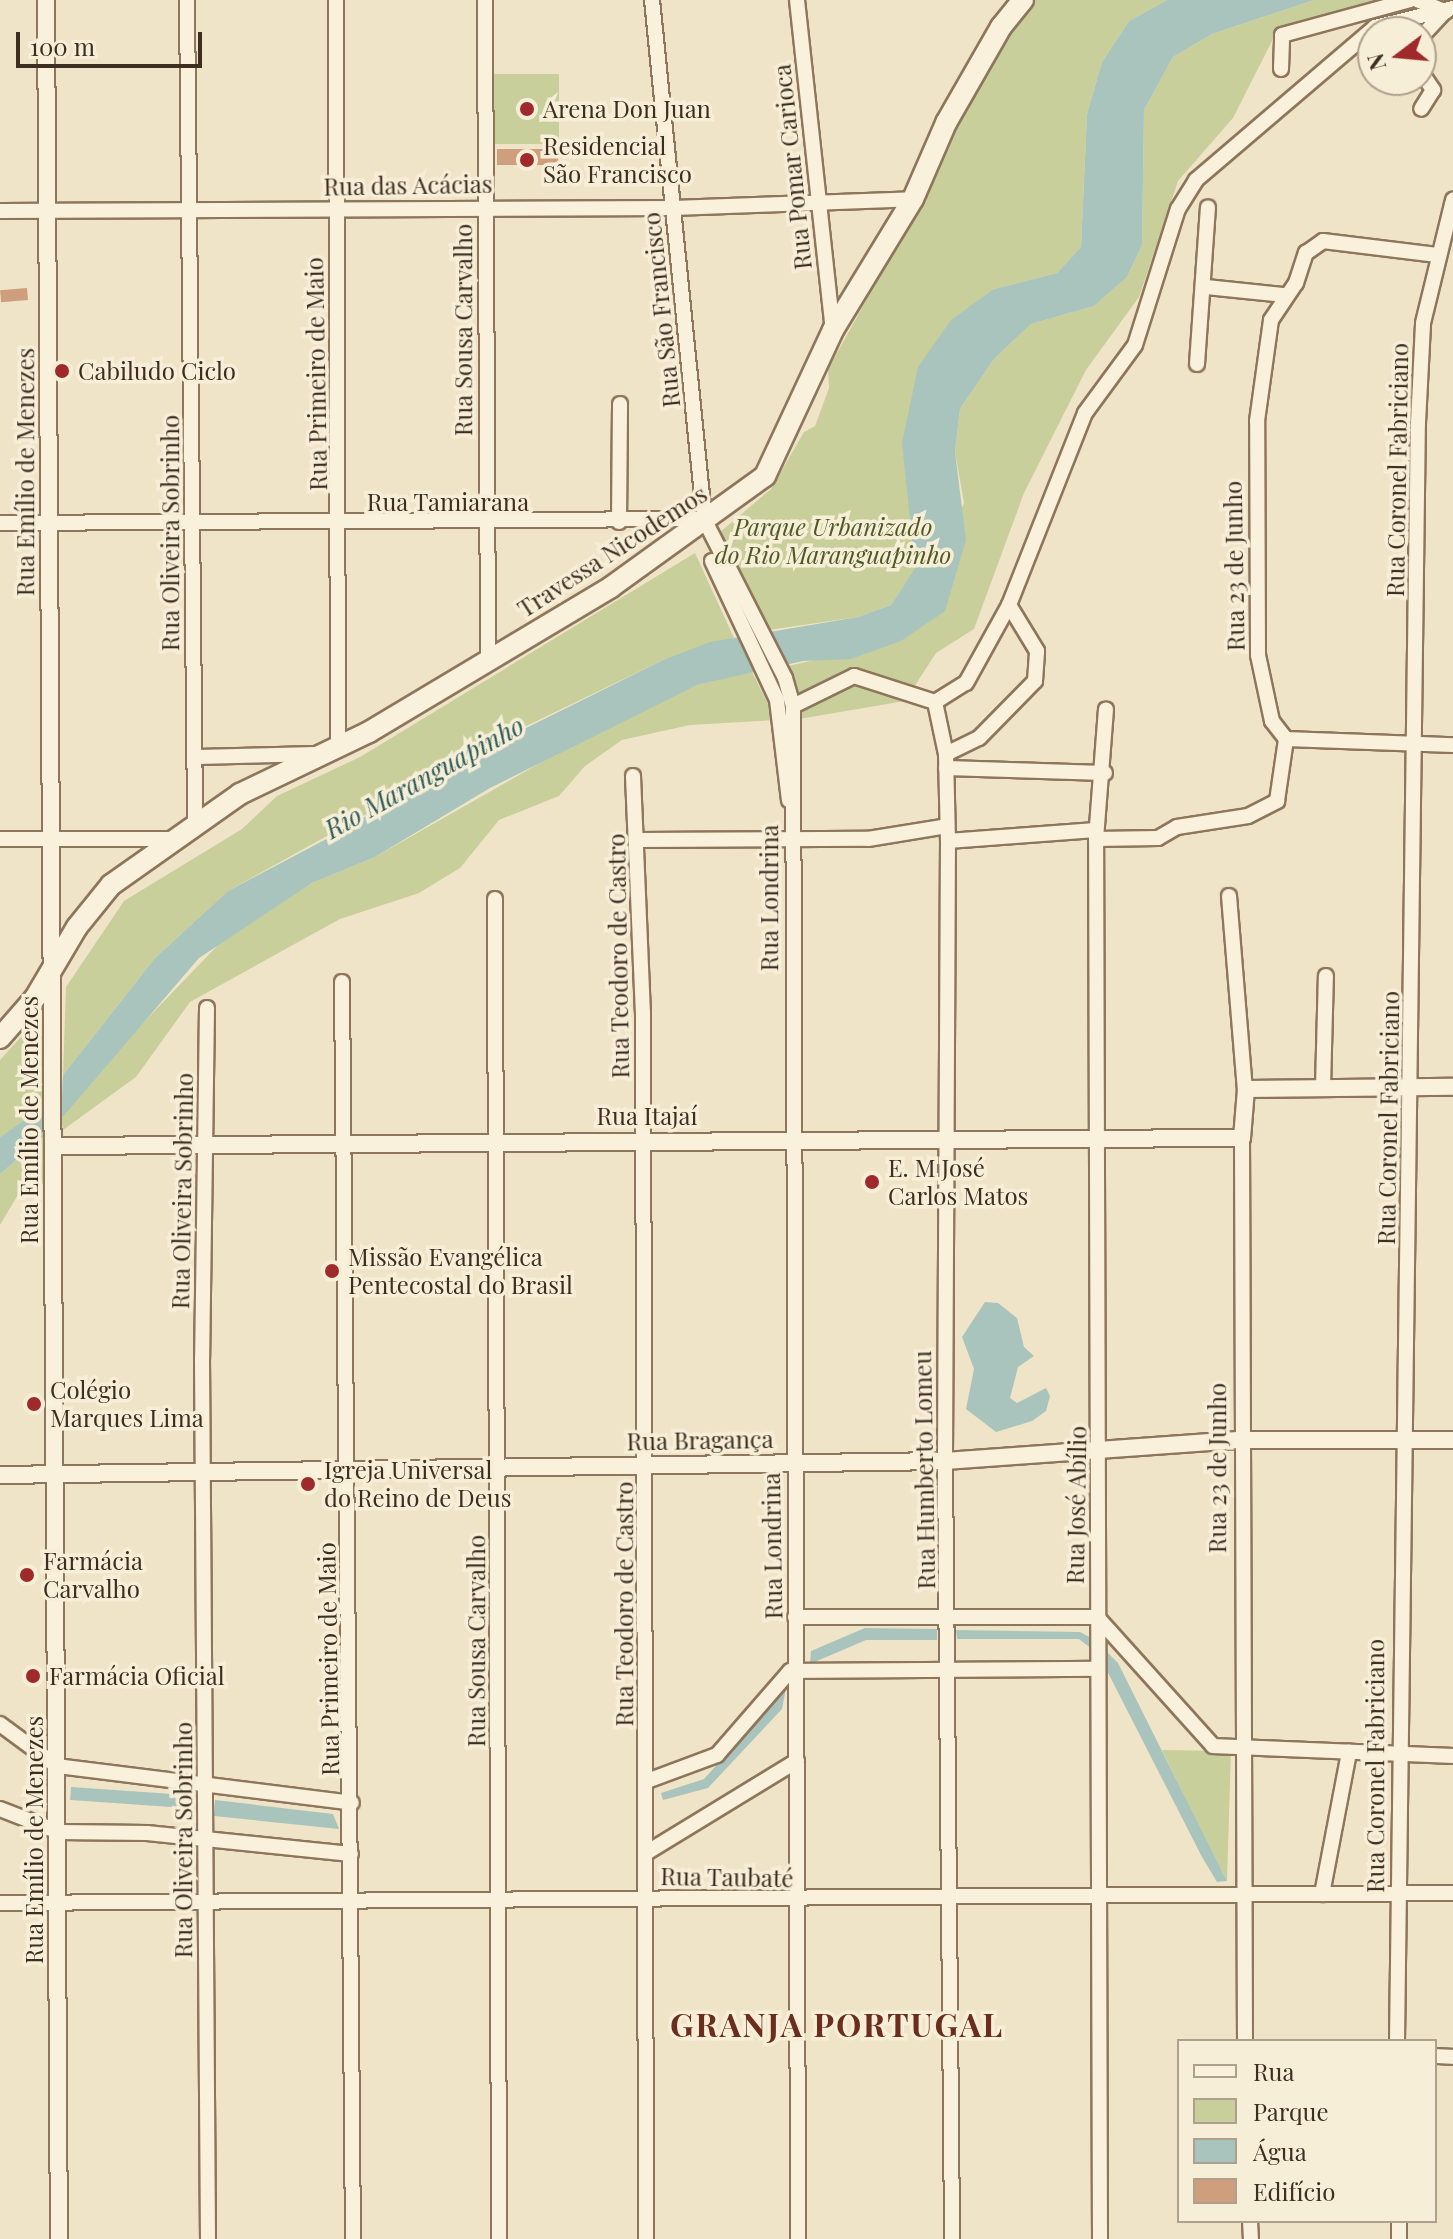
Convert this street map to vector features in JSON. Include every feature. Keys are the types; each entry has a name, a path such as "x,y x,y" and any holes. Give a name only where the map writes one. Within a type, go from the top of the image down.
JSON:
{"main road":[{"name":"Travessa Nicodemos","path":"0,1038 51,975 93,904 195,825 611,587 765,476 833,330 913,199 946,123 1023,0"}],"street":[{"name":"Rua Emílio de Menezes","path":"46,0 50,211 59,2239"},
{"name":"Rua Oliveira Sobrinho","path":"187,0 195,825"},
{"name":"Rua Primeiro de Maio","path":"329,751 340,525 336,0"},
{"name":"Rua Sousa Carvalho","path":"485,0 488,659"},
{"name":"Rua São Francisco","path":"652,0 706,544 735,619 771,686 781,717 791,805"},
{"name":"Rua Pomar Carioca","path":"797,0 833,330"},
{"path":"1281,69 1282,35 1410,0"},
{"path":"1417,0 1450,11"},
{"path":"793,706 854,676 935,702 966,683 1009,605 1085,413 1146,322 1178,209 1196,180 1375,27 1450,11"},
{"path":"1421,109 1429,96"},
{"name":"Rua das Acácias","path":"0,211 485,206 673,208 913,199"},
{"name":"Rua Coronel Fabriciano","path":"1397,2039 1396,1755 1420,377 1437,255 1453,200"},
{"path":"1197,364 1197,316 1206,287 1208,207"},
{"name":"Rua 23 de Junho","path":"1286,739 1272,721 1258,655 1257,421 1271,320 1283,295 1296,283 1306,253 1323,241 1437,255"},
{"path":"1206,287 1283,295"},
{"path":"619,522 620,404"},
{"path":"704,519 785,678 793,706 791,805"},
{"name":"Rua Tamiarana","path":"0,523 485,525 704,519"},
{"path":"946,761 979,738 1035,681 1037,651 1009,605"},
{"name":"Rua Humberto Lomeu","path":"935,702 946,761 948,834 945,1461 952,2239"},
{"name":"Rua José Abílio","path":"1100,2239 1096,834 1105,773 1106,709"},
{"path":"639,840 868,839 948,834 1096,834 1158,838 1177,827 1271,808 1281,793 1286,739 1453,745"},
{"path":"195,757 329,751"},
{"path":"946,761 1105,773"},
{"name":"Rua Teodoro de Castro","path":"633,776 639,840 643,1140 646,2239"},
{"name":"Rua Londrina","path":"791,805 798,2239"},
{"path":"0,839 176,839"},
{"name":"Rua 23 de Junho","path":"1229,896 1245,1090 1242,1138 1241,1440 1241,1896 1245,2039"},
{"name":"Rua Sousa Carvalho","path":"495,899 499,2239"},
{"path":"1323,1087 1326,976"},
{"name":"Rua Primeiro de Maio","path":"342,982 352,1803 353,2239"},
{"name":"Rua Oliveira Sobrinho","path":"207,1008 203,1145 202,1469 208,2239"},
{"path":"1245,1090 1410,1085 1453,1087"},
{"name":"Rua Itajaí","path":"53,1139 203,1145 494,1140 1242,1138"},
{"name":"Rua Bragança","path":"0,1475 202,1469 945,1461 1241,1440 1453,1440"},
{"path":"795,1617 1097,1617 1205,1740 1241,1751 1453,1756"},
{"path":"647,1781 717,1755 763,1695 796,1670 948,1672 1096,1669"},
{"path":"0,1724 57,1766 205,1780 352,1803"},
{"path":"1322,1894 1349,1752"},
{"path":"646,1853 797,1761"},
{"path":"0,1809 59,1832 206,1838 351,1854"},
{"name":"Rua Taubaté","path":"0,1903 499,1903 645,1898 1098,1899 1453,1893"}],"green space":[{"name":"Parque Urbanizado do Rio Maranguapinho","path":"1033,0 1167,0 1129,21 1102,62 1087,114 1081,247 1057,273 994,289 910,508 915,568 891,605 858,617 769,630 719,533 771,489 804,432 815,426 829,388 828,369 923,198 954,120 1006,31"},
{"name":"Parque Urbanizado do Rio Maranguapinho","path":"1314,0 1392,0 1276,33 1233,118 1178,181 1139,297 1086,370 1024,493 974,629 936,653 905,701 799,719 802,700 788,666 901,641 964,503 955,452 960,409 994,359 1031,324 1094,306 1127,277 1142,245 1144,110 1173,57 1212,34"},
{"name":"Arena Don Juan","path":"494,74 559,74 559,144 494,144"},
{"path":"695,553 734,638 663,660 516,731 228,891 155,958 63,1075 66,987 124,901 242,829 277,796 360,757"},
{"path":"752,672 776,720 690,725 622,740 585,766 559,796 499,820 460,868 419,893 340,919 190,1002 136,1077 63,1130 61,1119 115,1052 220,943 312,883 375,857 586,737 697,685"},
{"path":"41,1015 44,1106 0,1137 0,1060"},
{"path":"47,1134 46,1183 22,1188 0,1225 0,1174"},
{"path":"1162,1750 1231,1751 1227,1881 1194,1816"}],"water":[{"name":"Rio Maranguapinho","path":"1167,0 1314,0 1212,34 1173,57 1144,110 1142,245 1127,277 1094,306 1031,324 994,359 960,409 955,452 966,540 945,611 901,641 851,659 803,661 697,685 490,788 375,857 312,883 199,958 61,1119 63,1075 155,958 228,891 351,826 413,784 663,660 710,642 858,617 891,605 915,568 902,443 918,367 951,320 994,289 1057,273 1081,247 1087,114 1102,62 1129,21"},
{"path":"44,1106 47,1134 0,1174 0,1137"},
{"path":"985,1302 998,1303 1017,1318 1024,1347 1034,1356 1018,1367 1010,1398 1017,1403 1046,1388 1050,1396 1046,1411 1032,1421 996,1432 966,1409 974,1369 962,1337"},
{"path":"865,1628 937,1629 937,1640 866,1640 810,1664 811,1651"},
{"path":"956,1630 1080,1632 1093,1639 1093,1650 1079,1639 957,1639"},
{"path":"1103,1648 1118,1663 1227,1881 1217,1882 1202,1857 1102,1661"},
{"path":"786,1688 782,1709 708,1788 663,1800 661,1793 704,1779"},
{"path":"71,1787 194,1796 193,1809 70,1800"},
{"path":"215,1800 333,1814 339,1829 214,1816"}],"building":[{"name":"Residencial São Francisco","path":"497,149 558,149 558,165 497,165"},
{"path":"27,288 28,300 1,302 0,290"}],"place":[{"name":"Arena Don Juan","path":"527,109"},
{"name":"Residencial São Francisco","path":"527,160"},
{"name":"Cabiludo Ciclo","path":"62,371"},
{"name":"E. M José Carlos Matos","path":"872,1182"},
{"name":"Missão Evangélica Pentecostal do Brasil","path":"332,1271"},
{"name":"Colégio Marques Lima","path":"34,1404"},
{"name":"Igreja Universal do Reino de Deus","path":"308,1484"},
{"name":"Farmácia Carvalho","path":"27,1575"},
{"name":"Farmácia Oficial","path":"33,1676"}],"district":[{"name":"GRANJA PORTUGAL","path":"837,2024"}]}
